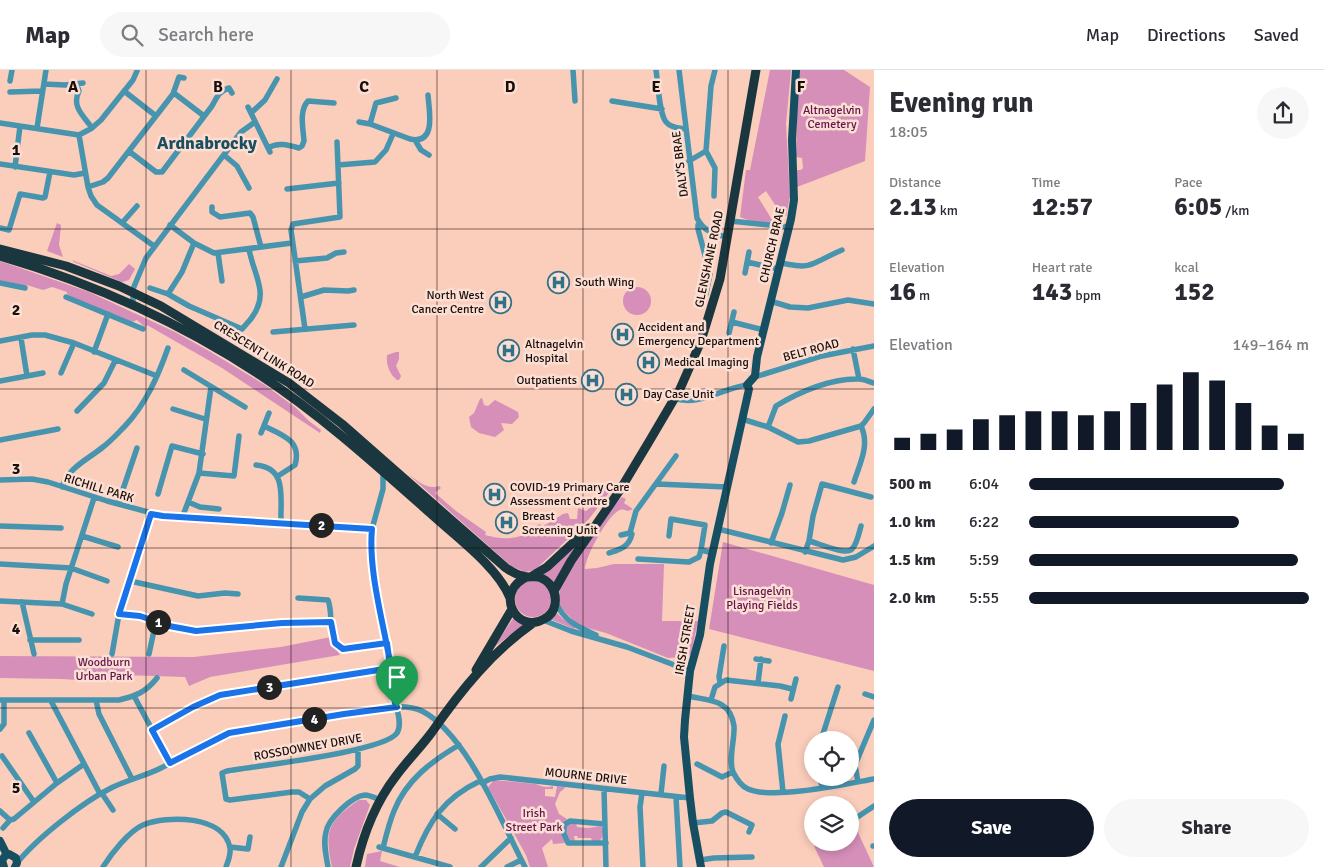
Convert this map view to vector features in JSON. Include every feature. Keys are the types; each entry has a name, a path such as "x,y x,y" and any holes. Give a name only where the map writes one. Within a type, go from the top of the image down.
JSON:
{"highway":[{"name":"GLENSHANE ROAD","path":"554,592 571,561 620,490 674,398 688,372 710,316 720,279 756,70"},
{"name":"CRESCENT LINK ROAD","path":"0,249 66,266 132,292 191,323 293,385 342,424 497,561 506,568 529,577"},
{"name":"CRESCENT LINK ROAD","path":"0,256 38,267 133,304 175,324 261,375 328,424 392,479 484,562 505,585 510,598"},
{"name":"GLENSHANE ROAD","path":"529,577 561,554 601,516"},
{"path":"529,577 546,580 554,592 556,602 552,613 543,620 533,622 521,619 512,609 510,598 515,585 529,577"},
{"path":"472,680 482,658 512,609"},
{"path":"356,867 367,830 380,800 396,776 472,680 505,644 533,622"}],"main road":[{"name":"CHURCH BRAE","path":"755,376 770,301 794,200 792,125 796,70"},
{"path":"742,419 749,389 747,385 755,376"},
{"name":"IRISH STREET","path":"701,864 692,822 684,737 690,671 698,645 713,553 742,419"},
{"path":"0,841 10,855 16,858 16,865"},
{"path":"2,866 2,860 10,855"}],"street":[{"path":"10,81 12,70"},
{"path":"36,128 46,70"},
{"path":"573,70 575,101"},
{"path":"656,70 665,122 672,127 685,129"},
{"name":"DALY'S BRAE","path":"679,70 689,161 699,224 698,229 710,277 706,294"},
{"path":"714,196 716,168 706,151 711,86 715,70"},
{"path":"0,123 79,135 92,128 100,120 133,80 137,71"},
{"path":"88,188 108,178 174,93 179,77 184,78"},
{"path":"278,78 265,100 249,110 269,150 279,144 299,148 302,146 304,141 303,108 308,101 334,104"},
{"path":"44,84 64,85 83,83"},
{"path":"78,88 80,92 76,98 77,107 92,128"},
{"path":"130,152 156,172 162,172 222,90 229,88 232,93"},
{"path":"10,92 42,91"},
{"path":"124,91 156,116"},
{"path":"174,93 204,116"},
{"path":"359,122 416,140 423,138 429,132 431,125 428,95"},
{"path":"370,124 376,103 396,98"},
{"path":"612,101 662,108"},
{"path":"133,304 132,292 145,260 154,246 243,129 255,122"},
{"path":"15,167 20,126"},
{"path":"338,165 375,162 386,150 393,134"},
{"path":"79,135 88,188 97,205 154,246"},
{"path":"416,140 421,150 429,155"},
{"path":"305,329 290,230 293,224 340,217 337,142"},
{"path":"689,161 706,151"},
{"path":"224,154 237,166 246,186"},
{"path":"0,164 74,175 85,173"},
{"path":"0,228 9,230 20,194 46,197 50,172"},
{"path":"287,189 339,183"},
{"path":"122,223 137,206"},
{"path":"212,207 212,212 220,216 250,214 253,217 262,247"},
{"path":"730,221 789,227"},
{"path":"699,224 710,232 727,237"},
{"path":"170,225 194,243 209,251 218,253 292,243"},
{"path":"168,294 182,272 194,243"},
{"path":"150,288 168,294 189,306 242,329 256,313 261,291 260,282 249,249"},
{"path":"747,262 779,266 809,265 842,250"},
{"path":"295,261 327,258 336,253 344,252"},
{"path":"745,273 750,252"},
{"path":"218,253 222,281"},
{"path":"0,282 25,288"},
{"path":"301,297 324,290 354,290"},
{"path":"66,298 143,329"},
{"path":"770,301 790,307 808,308 848,300 874,304"},
{"path":"729,333 734,312"},
{"path":"94,352 108,314"},
{"path":"732,322 764,330"},
{"path":"273,332 354,325"},
{"path":"0,342 45,335 74,343 115,361 158,376"},
{"path":"21,338 27,376"},
{"path":"61,373 74,343"},
{"name":"BELT ROAD","path":"755,376 822,356 874,346"},
{"path":"62,486 66,475 72,468 104,446 135,415 158,376 168,348"},
{"path":"853,349 859,379"},
{"path":"77,411 101,388 109,376 115,361"},
{"path":"184,370 245,407"},
{"path":"0,381 43,373"},
{"path":"768,427 776,406 796,394 819,386 859,379 873,384"},
{"path":"667,410 734,387 747,385"},
{"path":"182,518 199,473 211,386"},
{"path":"674,398 688,402"},
{"path":"173,409 205,419"},
{"path":"742,419 768,427 798,442 809,441 861,426 874,409"},
{"path":"262,433 269,413"},
{"path":"264,426 284,435 294,445 297,452 295,466 278,476"},
{"path":"854,482 865,447 865,437 861,426"},
{"path":"0,440 58,429"},
{"path":"199,473 234,476 239,436"},
{"path":"158,494 172,446 202,454"},
{"path":"118,504 138,448"},
{"path":"609,554 625,547 630,542 632,534 630,533 636,511 676,456"},
{"path":"256,465 267,466 278,476 280,481 281,523"},
{"path":"383,489 392,479 394,469"},
{"path":"383,471 383,489 372,529 371,546 397,707"},
{"name":"RICHILL PARK","path":"0,480 32,479 62,486 94,498 151,514 182,518 372,529"},
{"path":"656,484 727,488"},
{"path":"806,552 822,484 870,497"},
{"path":"771,543 790,485"},
{"path":"62,604 94,498"},
{"path":"188,502 200,507 219,510"},
{"path":"112,654 119,614 151,514"},
{"path":"638,559 689,562 699,557 702,550 705,525 671,519 669,536"},
{"path":"0,526 61,528"},
{"path":"809,541 842,551 849,551 854,548 861,526"},
{"path":"718,529 843,560 856,557 874,546"},
{"path":"621,535 630,533"},
{"path":"82,536 118,548"},
{"path":"702,550 713,553"},
{"path":"0,564 72,568 107,581"},
{"path":"130,581 194,596 225,593 238,594"},
{"path":"298,598 328,600 335,643 343,649 387,643"},
{"path":"0,601 62,604 92,614"},
{"path":"22,602 34,654"},
{"path":"556,602 564,616 572,623 606,641"},
{"path":"119,614 140,616 196,631 282,623 331,622"},
{"path":"543,620 571,631 627,647 690,671"},
{"path":"148,654 156,621"},
{"path":"30,640 78,640"},
{"path":"720,682 719,677 724,646"},
{"path":"758,683 759,659 769,661"},
{"path":"152,730 193,707 220,695 391,668"},
{"path":"0,729 4,724 2,700 119,700 134,696 150,688 157,678"},
{"path":"791,699 796,679"},
{"path":"711,700 715,687 720,682 726,680 792,689"},
{"path":"824,731 838,687"},
{"path":"865,694 874,697"},
{"path":"134,696 170,763"},
{"path":"688,696 711,700 724,705 731,713 734,733 731,766 739,782 748,789 766,793 829,786"},
{"path":"96,700 99,714 132,779"},
{"path":"51,701 84,764 113,810"},
{"path":"16,865 68,817 101,793 160,769 229,733 397,707 420,710 430,716 452,736 481,782 525,867"},
{"name":"ROSSDOWNEY DRIVE","path":"310,799 299,792 292,792 226,799 222,773 358,750 389,740 397,733 399,727 397,707"},
{"path":"783,792 778,744 785,716"},
{"path":"859,756 874,720"},
{"path":"30,733 57,783"},
{"path":"866,739 874,738"},
{"path":"450,867 381,848 394,811 409,785 428,765 459,745"},
{"path":"281,867 302,812 310,799 325,786 358,766 358,750"},
{"path":"2,756 34,802"},
{"path":"3,828 10,820 84,764"},
{"path":"697,764 722,777 733,772"},
{"path":"661,794 664,766"},
{"name":"MOURNE DRIVE","path":"415,857 424,835 437,814 453,796 466,788 490,778 500,777 690,798"},
{"path":"859,782 874,779"},
{"path":"604,789 606,867"},
{"path":"642,793 640,807 643,867"},
{"path":"328,867 325,839 331,820 338,812 361,796 367,795 380,800"},
{"path":"676,797 680,867"},
{"path":"859,816 874,806"},
{"path":"0,811 10,820"},
{"path":"692,822 712,821 723,812 726,812 752,825 750,832"},
{"path":"437,814 455,829"},
{"path":"104,867 125,839 140,826 181,818 207,824 219,832 230,847 230,855 226,867"},
{"path":"605,824 570,820 564,825 564,834 568,842 606,843"},
{"path":"230,847 248,849 250,837"},
{"path":"481,867 511,838"},
{"path":"10,855 28,852"},
{"path":"701,864 714,858 752,857"},
{"path":"507,867 521,860"}],"green space":[{"name":"Altnagelvin Cemetery","path":"770,70 791,70 786,124 790,197 786,216 782,218 783,212 779,211 766,191 758,197 774,223 751,221 740,217 746,170 750,170"},
{"name":"Altnagelvin Cemetery","path":"798,70 844,70 870,87 865,161 797,187 797,170 803,168 802,158 796,157"},
{"path":"57,223 61,225 59,245 63,257 47,251"},
{"path":"72,260 111,276 119,274 129,264 135,269 129,280 122,282"},
{"path":"0,261 89,292 175,332 265,385 296,408 321,430 320,433 222,368 147,325 146,328 137,320 132,322 79,301 67,294 67,292 52,287 43,290 27,285 0,281"},
{"path":"637,287 647,291 651,301 647,311 637,315 627,311 623,301 627,291"},
{"path":"399,352 396,366 401,376 399,380 392,375 387,362 387,355"},
{"path":"482,398 484,405 488,406 495,400 518,412 519,417 512,424 501,423 504,430 495,437 479,433 471,427 469,417 474,413"},
{"path":"408,474 427,486 439,486 441,488 435,493 456,511 486,532 485,535 501,538 511,538 526,534 526,530 540,524 542,527 563,514 568,513 570,519 577,519 578,508 586,511 610,483 614,486 589,519 535,570 525,572 511,566"},
{"path":"622,497 626,499 624,503 633,509 628,511 620,510 610,519 593,546 585,569 614,564 664,564 662,621 698,621 691,654 685,657 668,658 606,633 584,627 575,622 560,607 560,587 565,578 609,510"},
{"path":"581,539 555,583 543,574"},
{"name":"Lisnagelvin Playing Fields","path":"723,542 874,585 874,671 709,629"},
{"path":"533,581 540,582 546,586 550,592 550,606 546,612 540,616 533,617 526,616 520,612 516,606 515,599 516,592 520,586 526,582"},
{"path":"556,612 576,627 574,629 550,619"},
{"path":"514,617 524,625 494,647"},
{"name":"Woodburn Urban Park","path":"331,637 340,655 210,677 189,686 185,677 122,675 107,682 0,678 0,656 194,657 281,647"},
{"name":"Irish Street Park","path":"494,780 536,784 545,787 553,786 553,789 545,789 545,796 555,797 557,786 565,788 560,792 555,804 559,814 567,819 563,833 565,843 553,844 552,839 542,848 548,867 530,867 526,855 488,787"},
{"path":"359,800 366,800 370,805 354,849 350,867 332,867 328,844 331,828 341,814"},
{"path":"572,822 576,823 577,827 601,826 603,832 599,842 592,841 591,838 578,838 577,836 574,836 575,841 571,841 567,838 566,825"},
{"path":"859,835 874,867 824,867 816,851 859,851"},
{"path":"382,851 380,861 400,867 365,867 367,854"}],"place":[{"name":"South Wing","path":"559,282"},
{"name":"North West Cancer Centre","path":"500,302"},
{"name":"Accident and Emergency Department","path":"622,334"},
{"name":"Altnagelvin Hospital","path":"509,351"},
{"name":"Medical Imaging","path":"648,362"},
{"name":"Outpatients","path":"593,380"},
{"name":"Day Case Unit","path":"627,394"},
{"name":"COVID-19 Primary Care Assessment Centre","path":"494,494"},
{"name":"Breast Screening Unit","path":"506,523"}],"district":[{"name":"Ardnabrocky","path":"207,143"}],"route":[{"path":"397,707 263,726 229,733 170,763 152,730 209,699 220,695 261,688 391,668 387,643 378,592 371,546 372,529 151,514 119,614 140,616 169,626 196,631 282,623 331,622 335,643 343,649 387,643 391,668 395,703 397,707"}]}
